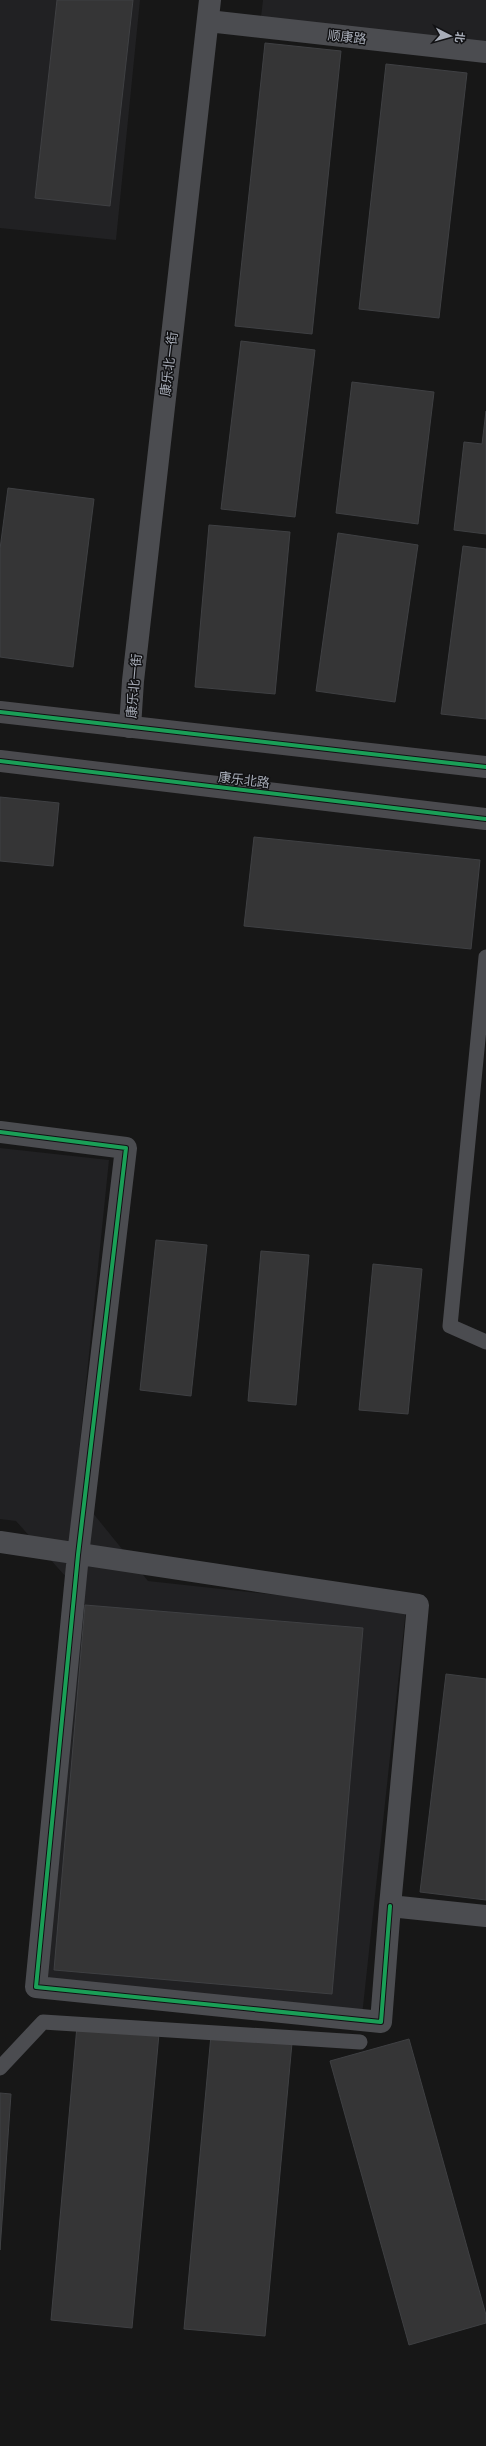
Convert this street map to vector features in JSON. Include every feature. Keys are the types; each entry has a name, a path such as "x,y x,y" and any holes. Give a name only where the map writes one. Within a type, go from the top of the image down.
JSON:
{"main road":[{"path":"0,712 130,728 486,767"},
{"name":"康乐北路","path":"0,761 486,819"}],"street":[{"name":"康乐北一街","path":"130,728 134,666 210,0"},
{"name":"顺康路","path":"208,21 486,52"},
{"path":"0,1132 126,1148 78,1555 36,1987 381,2022 390,1906 418,1605 78,1555 0,1542"},
{"path":"390,1906 486,1916"}],"lane":[{"path":"486,962 450,1326 486,1342"},
{"path":"0,2068 43,2022 360,2042"}],"shaded area":[{"path":"0,0 140,0 116,240 0,228"},
{"path":"263,0 486,0 486,43 261,17"},
{"path":"0,1148 109,1160 75,1491 148,1581 406,1609 362,2016 42,1981 83,1596 16,1521 0,1519"}],"building":[{"path":"57,0 133,0 110,206 35,198"},
{"path":"265,43 341,51 312,334 235,326"},
{"path":"386,64 467,73 439,318 359,309"},
{"path":"241,341 315,350 295,517 221,509"},
{"path":"352,382 434,392 418,524 336,513"},
{"path":"486,411 486,534 454,530 464,442 482,444"},
{"path":"8,488 94,499 73,667 0,657 0,549"},
{"path":"209,525 290,532 275,694 195,687"},
{"path":"338,533 418,545 395,702 316,691"},
{"path":"463,546 486,549 486,719 441,714"},
{"path":"0,797 59,803 53,866 0,861"},
{"path":"254,837 480,860 471,949 244,926"},
{"path":"156,1240 207,1245 191,1396 140,1390"},
{"path":"261,1251 309,1255 296,1405 248,1401"},
{"path":"373,1264 422,1269 408,1414 359,1410"},
{"path":"85,1605 363,1628 332,1994 54,1970"},
{"path":"446,1674 486,1679 486,1900 420,1892"},
{"path":"77,2026 159,2034 132,2328 51,2320"},
{"path":"211,2035 292,2043 265,2336 184,2329"},
{"path":"409,2039 486,2315 486,2323 409,2345 330,2061"},
{"path":"0,2093 11,2094 0,2250"}],"cycle path":[{"path":"0,712 486,767"},
{"path":"0,761 486,819"},
{"path":"0,1132 126,1148 78,1555 36,1987 381,2022 390,1906"}]}
